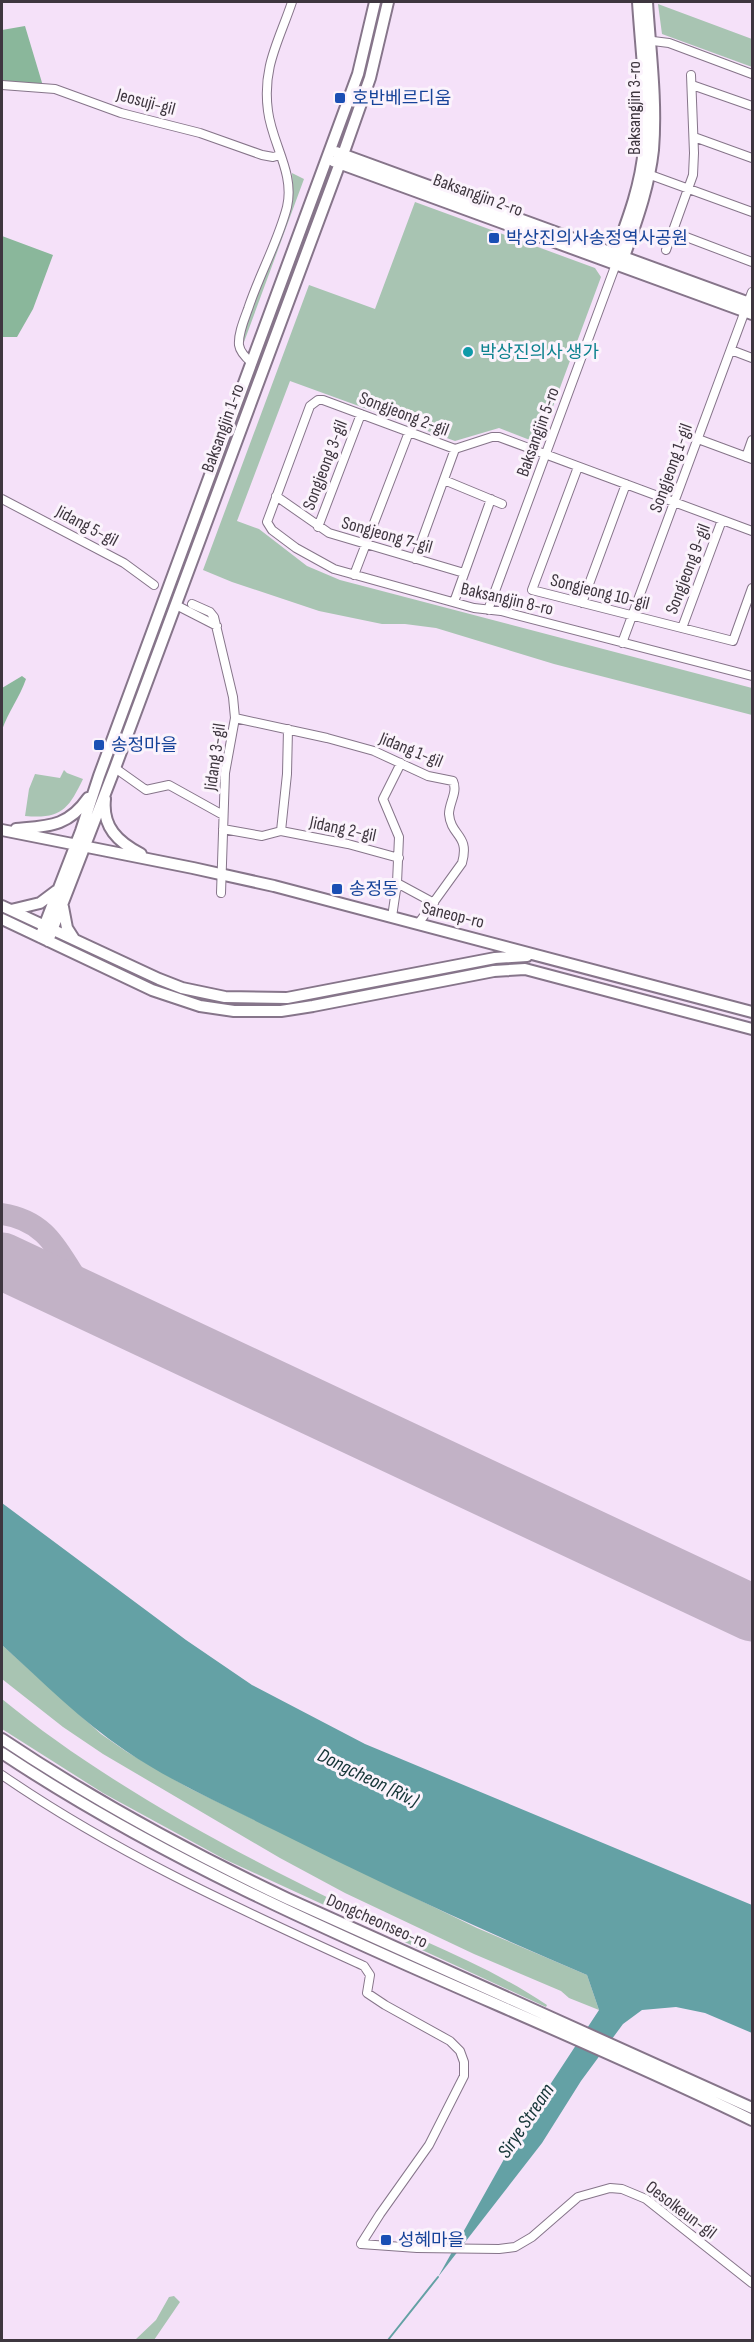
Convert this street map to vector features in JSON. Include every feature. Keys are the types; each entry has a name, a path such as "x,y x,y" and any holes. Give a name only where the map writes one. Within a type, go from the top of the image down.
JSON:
{"street":[{"path":"252,363 241,351 240,337 254,291 287,208 290,183 270,122 267,75 273,49 292,2"},
{"name":"Baksangjin 1-ro","path":"80,845 93,791 358,74 375,2"},
{"name":"Baksangjin 1-ro","path":"44,939 80,845 115,768 341,158 370,78 388,2"},
{"name":"Baksangjin 3-ro","path":"618,258 640,210 654,124 645,40 638,2"},
{"name":"Baksangjin 3-ro","path":"645,40 647,2"},
{"path":"645,40 669,43 753,74"},
{"path":"666,250 689,188 694,164 691,75"},
{"name":"Jeosuji-gil","path":"2,85 55,89 121,112 200,133 262,155 273,157 280,155"},
{"path":"692,85 753,106"},
{"path":"694,137 753,158"},
{"name":"Baksangjin 2-ro","path":"329,154 750,308"},
{"path":"645,173 753,212"},
{"path":"673,232 753,262"},
{"name":"Baksangjin 5-ro","path":"488,610 618,258"},
{"name":"Songjeong 1-gil","path":"622,643 731,350 750,308 753,292"},
{"path":"731,350 753,358"},
{"name":"Songjeong 2-gil","path":"268,524 276,496 314,402 323,400 455,449 492,437 499,438 753,531"},
{"name":"Songjeong 3-gil","path":"318,527 361,414"},
{"path":"354,575 409,432"},
{"path":"698,439 749,458 753,440"},
{"path":"415,559 455,449"},
{"name":"Songjeong 10-gil","path":"578,467 532,590 733,641 753,588"},
{"path":"444,480 502,504"},
{"path":"582,603 626,484"},
{"name":"Songjeong 7-gil","path":"276,496 318,527 342,538 465,573"},
{"name":"Jidang 5-gil","path":"2,499 124,562 154,585"},
{"path":"454,602 491,499"},
{"name":"Songjeong 9-gil","path":"682,628 722,520"},
{"name":"Baksangjin 8-ro","path":"268,524 272,530 310,557 334,569 454,602 753,676"},
{"path":"192,604 210,612 217,626"},
{"path":"176,605 217,626"},
{"name":"Jidang 3-gil","path":"217,626 233,697 235,718 225,773 220,893"},
{"name":"Jidang 1-gil","path":"235,718 374,751 428,776 455,783 449,817 451,825 462,838 465,855 462,863 418,924"},
{"path":"281,831 287,774 288,729"},
{"name":"Jidang 2-gil","path":"392,917 398,883 399,837 383,799 401,763"},
{"path":"115,768 146,790 169,785 223,815"},
{"path":"2,830 44,827 66,821 77,813 93,791"},
{"path":"105,793 105,818 112,833 125,845 149,859"},
{"name":"Jidang 2-gil","path":"223,829 262,836 281,831 348,844 399,858"},
{"name":"Saneop-ro","path":"2,830 221,874 545,956 753,1012"},
{"path":"398,883 434,903"},
{"path":"4,912 40,903 61,893 65,922 74,940"},
{"path":"4,912 48,928 183,988 225,997 287,998 495,957 545,956"},
{"path":"4,912 44,939 177,1000 200,1006 234,1011 281,1011 494,971 525,969 753,1029"},
{"name":"Dongcheonseo-ro","path":"2,1739 98,1801 220,1867 559,2026"},
{"name":"Dongcheonseo-ro","path":"2,1753 91,1810 215,1877 653,2068 753,2108"},
{"name":"Oesolkeun-gil","path":"2,1775 47,1806 122,1850 189,1884 364,1965 370,1975 367,1992 385,2005 450,2041 460,2051 465,2062 464,2076 446,2114 429,2145 361,2244 417,2248 515,2247 532,2237 578,2198 610,2188 622,2189 646,2199 753,2283"},
{"name":"Dongcheonseo-ro","path":"653,2068 753,2120"}],"shaded area":[{"path":"658,4 752,39 752,67 662,34"},
{"path":"25,26 43,86 2,83 2,30"},
{"path":"292,173 304,179 244,342 255,298 290,209 293,194"},
{"path":"415,202 595,268 601,277 541,439 535,442 499,428 455,441 290,381 237,521 259,529 307,566 340,580 752,688 752,715 554,664 436,628 382,624 319,611 203,570 309,285 375,309"},
{"path":"2,236 53,255 33,309 17,337 2,337"},
{"path":"22,676 26,679 2,730 2,688"},
{"path":"64,770 83,779 68,805 55,814 25,816 29,789 35,774 60,778"},
{"path":"2,1645 101,1734 127,1752 189,1788 477,1928 587,1975 599,2010 345,1893 280,1858 103,1754 63,1727 2,1679"},
{"path":"2,1699 80,1757 208,1835 339,1903 497,1976 547,2005 546,2007 224,1859 103,1793 2,1729"},
{"path":"174,2296 180,2302 154,2340 135,2340 156,2320 169,2297"}],"water":[{"name":"Dongcheon (Riv.)","path":"2,1503 186,1640 252,1685 365,1744 752,1905 752,2033 705,2013 676,2007 642,2010 623,2024 581,2081 542,2143 438,2277 521,2129 599,2010 587,1975 390,1887 198,1793 144,1762 93,1727 2,1645"}],"waterway":[{"name":"Sirye Stream","path":"388,2340 438,2277"}],"taxiway":[{"path":"2,1214 22,1219 37,1227 49,1238 86,1291 100,1306 119,1316"},
{"path":"2,1278 23,1280 67,1292"}],"runway":[{"path":"2,1261 752,1613"}],"place":[{"name":"호반베르디움","path":"340,98"},
{"name":"박상진의사송정역사공원","path":"494,238"},
{"name":"박상진의사 생가","path":"468,352"},
{"name":"송정마을","path":"99,745"},
{"name":"송정동","path":"337,889"},
{"name":"성혜마을","path":"386,2240"}]}
